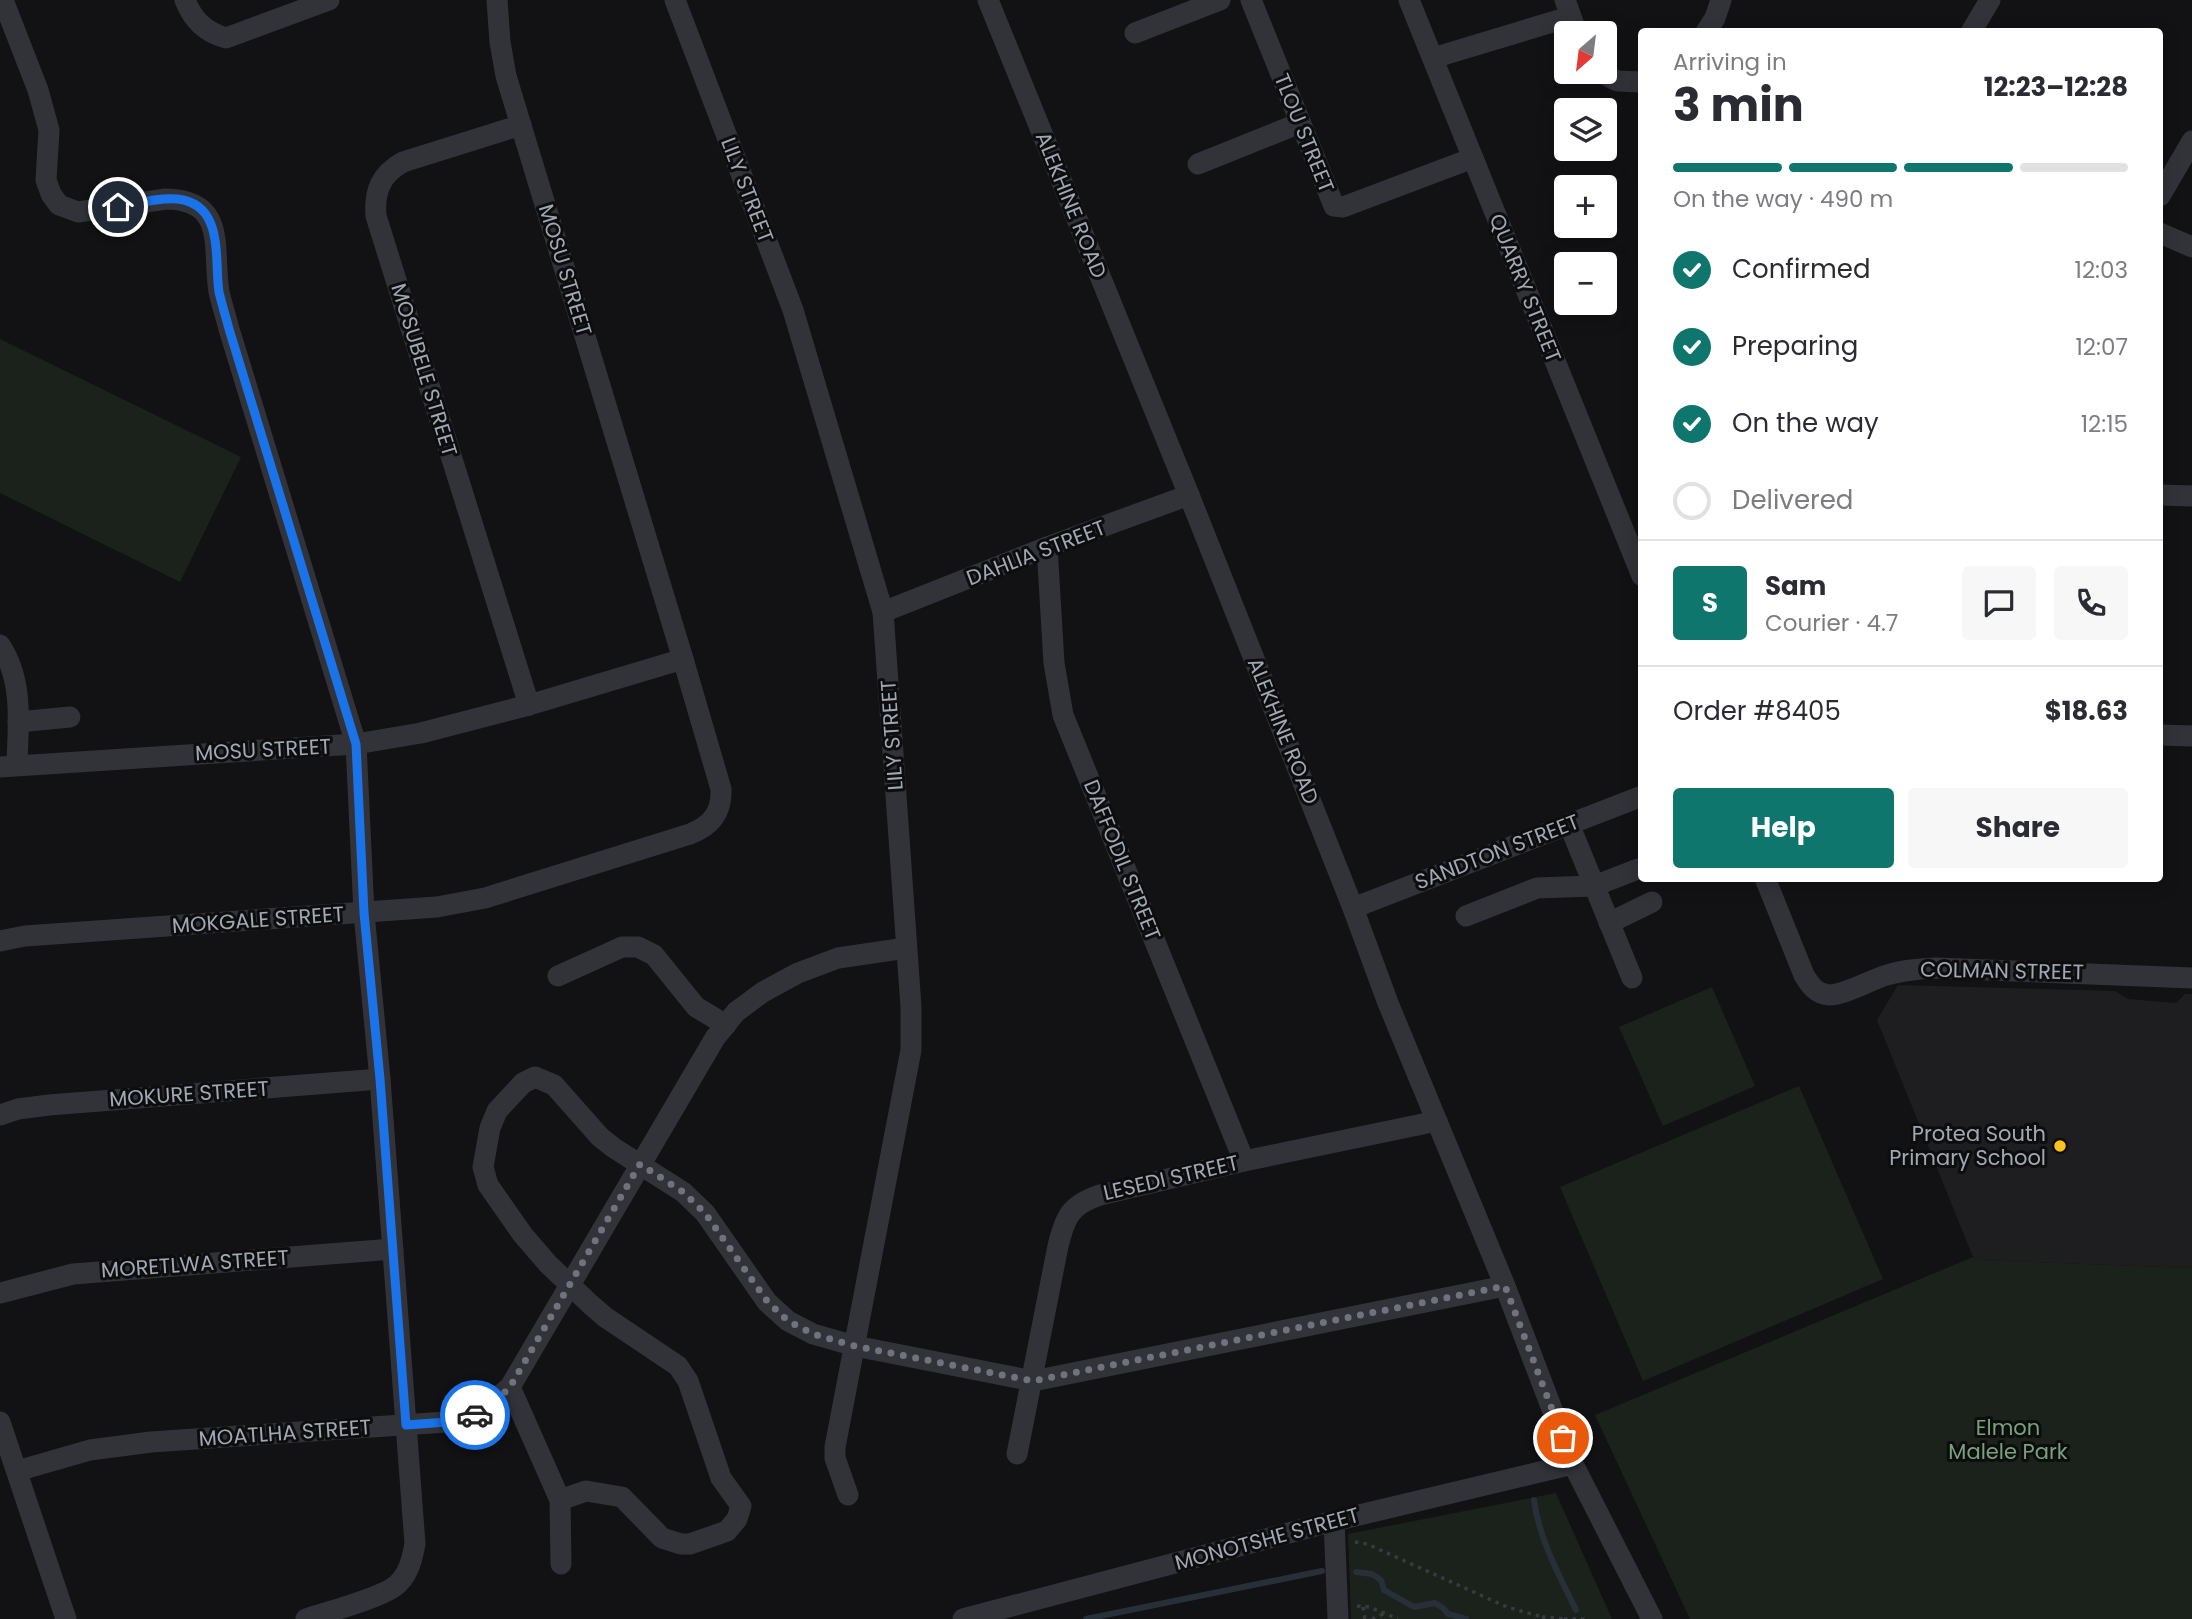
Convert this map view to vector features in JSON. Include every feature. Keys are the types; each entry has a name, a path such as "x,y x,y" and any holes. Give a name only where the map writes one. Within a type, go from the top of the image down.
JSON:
{"street":[{"path":"3,0 49,130 46,180 59,205 78,212 179,199 202,209 211,220 216,243 219,292 229,329 356,744 364,913 380,1079 415,1544 412,1560 394,1587 306,1619"},
{"path":"185,0 199,24 213,34 226,38 328,0"},
{"name":"MOSU STREET","path":"497,0 506,76 684,659 721,789 720,807 711,821"},
{"name":"LILY STREET","path":"675,0 793,310 884,612 911,1007 911,1050 835,1447 835,1458 848,1495"},
{"name":"ALEKHINE ROAD","path":"988,0 1189,495 1388,1003 1505,1286 1573,1464 1652,1619"},
{"path":"1135,33 1220,0"},
{"name":"TLOU STREET","path":"1251,0 1334,206 1338,208 1473,158"},
{"name":"QUARRY STREET","path":"1409,0 1473,158 1632,522 1638,554"},
{"path":"1709,28 1716,18 1721,0"},
{"path":"1973,28 1990,0"},
{"path":"1433,58 1570,17"},
{"path":"1617,81 1638,82"},
{"path":"1198,164 1300,123"},
{"name":"MOSUBELE STREET","path":"521,125 403,162 389,170 378,186 375,202 376,216 529,705"},
{"path":"2163,191 2192,141"},
{"path":"2163,234 2192,247"},
{"name":"DAHLIA STREET","path":"884,612 1047,547 1189,495"},
{"path":"2163,495 2192,496"},
{"name":"DAFFODIL STREET","path":"1047,547 1054,663 1063,715 1244,1161"},
{"path":"0,645 15,678 8,766"},
{"name":"MOSU STREET","path":"8,766 356,744 421,733 529,705 684,659"},
{"path":"12,732 70,717"},
{"path":"2163,735 2192,736"},
{"name":"SANDTON STREET","path":"1353,908 1638,798"},
{"name":"MOKGALE STREET","path":"0,941 25,936 437,907 485,898 690,834 711,821"},
{"path":"1569,824 1632,978"},
{"path":"1466,916 1537,888 1594,886 1638,869"},
{"name":"COLMAN STREET","path":"1767,882 1804,975 1817,992 1826,995 1837,994 1910,969 2192,978"},
{"path":"1609,923 1652,902"},
{"path":"558,976 622,947 638,947 654,955 696,1007 726,1025"},
{"name":"MOATLHA STREET","path":"17,1471 90,1450 150,1441 461,1421 480,1412 510,1387 715,1038 736,1012 763,992 798,973 838,958 906,948"},
{"path":"560,1500 586,1491 622,1497 662,1538 681,1544 691,1544 727,1531 737,1519 741,1506 721,1478 688,1381 678,1366 605,1317 548,1264 523,1235 488,1185 483,1167 489,1128 497,1111 523,1083 535,1077 554,1085 600,1137 683,1192 705,1213 767,1301 788,1321 813,1334 855,1346 1033,1381 1505,1286"},
{"name":"MOKURE STREET","path":"0,1115 18,1109 49,1105 380,1079"},
{"name":"LESEDI STREET","path":"1017,1454 1058,1246 1063,1226 1073,1207 1100,1195 1244,1161 1437,1121"},
{"name":"MORETLWA STREET","path":"0,1293 86,1272 393,1249"},
{"path":"510,1387 560,1500 561,1564"},
{"path":"0,1422 66,1619"},
{"name":"MONOTSHE STREET","path":"963,1619 1334,1530 1573,1464"},
{"path":"1334,1530 1337,1613"}],"path":[{"path":"1334,1530 1507,1607 1543,1618 1589,1619"},
{"path":"1337,1613 1363,1606 1398,1619"},
{"path":"1363,1606 1364,1619"},
{"path":"1372,1619 1379,1614 1385,1614"}],"shaded area":[{"name":"Protea South Primary School","path":"1898,985 2115,991 2128,999 2176,1003 2185,994 2192,994 2192,1268 1980,1260 1973,1257 1877,1020"}],"green space":[{"path":"0,339 241,457 180,582 0,493"},
{"path":"1712,987 1755,1086 1663,1126 1619,1027"},
{"path":"1799,1086 1883,1279 1643,1381 1560,1187"},
{"name":"Elmon Malele Park","path":"1973,1257 1980,1260 2192,1268 2192,1619 1690,1619 1595,1415"},
{"path":"1556,1493 1612,1619 1351,1619 1348,1534"}],"waterway":[{"path":"1534,1500 1545,1543 1576,1610"},
{"path":"1086,1619 1322,1571"},
{"path":"1356,1572 1372,1574 1381,1580 1384,1590 1414,1607 1435,1603 1448,1614 1466,1619"}],"way so far":[{"path":"475,1415 496,1401 510,1387 640,1164 683,1192 705,1213 767,1301 788,1321 813,1334 855,1346 1033,1381 1505,1286 1563,1438"}],"place":[{"name":"Protea South Primary School","path":"2060,1146"}],"route":[{"path":"118,207 179,199 202,209 211,220 216,243 219,292 229,329 356,744 364,913 380,1079 406,1425 461,1421 475,1415"}]}
